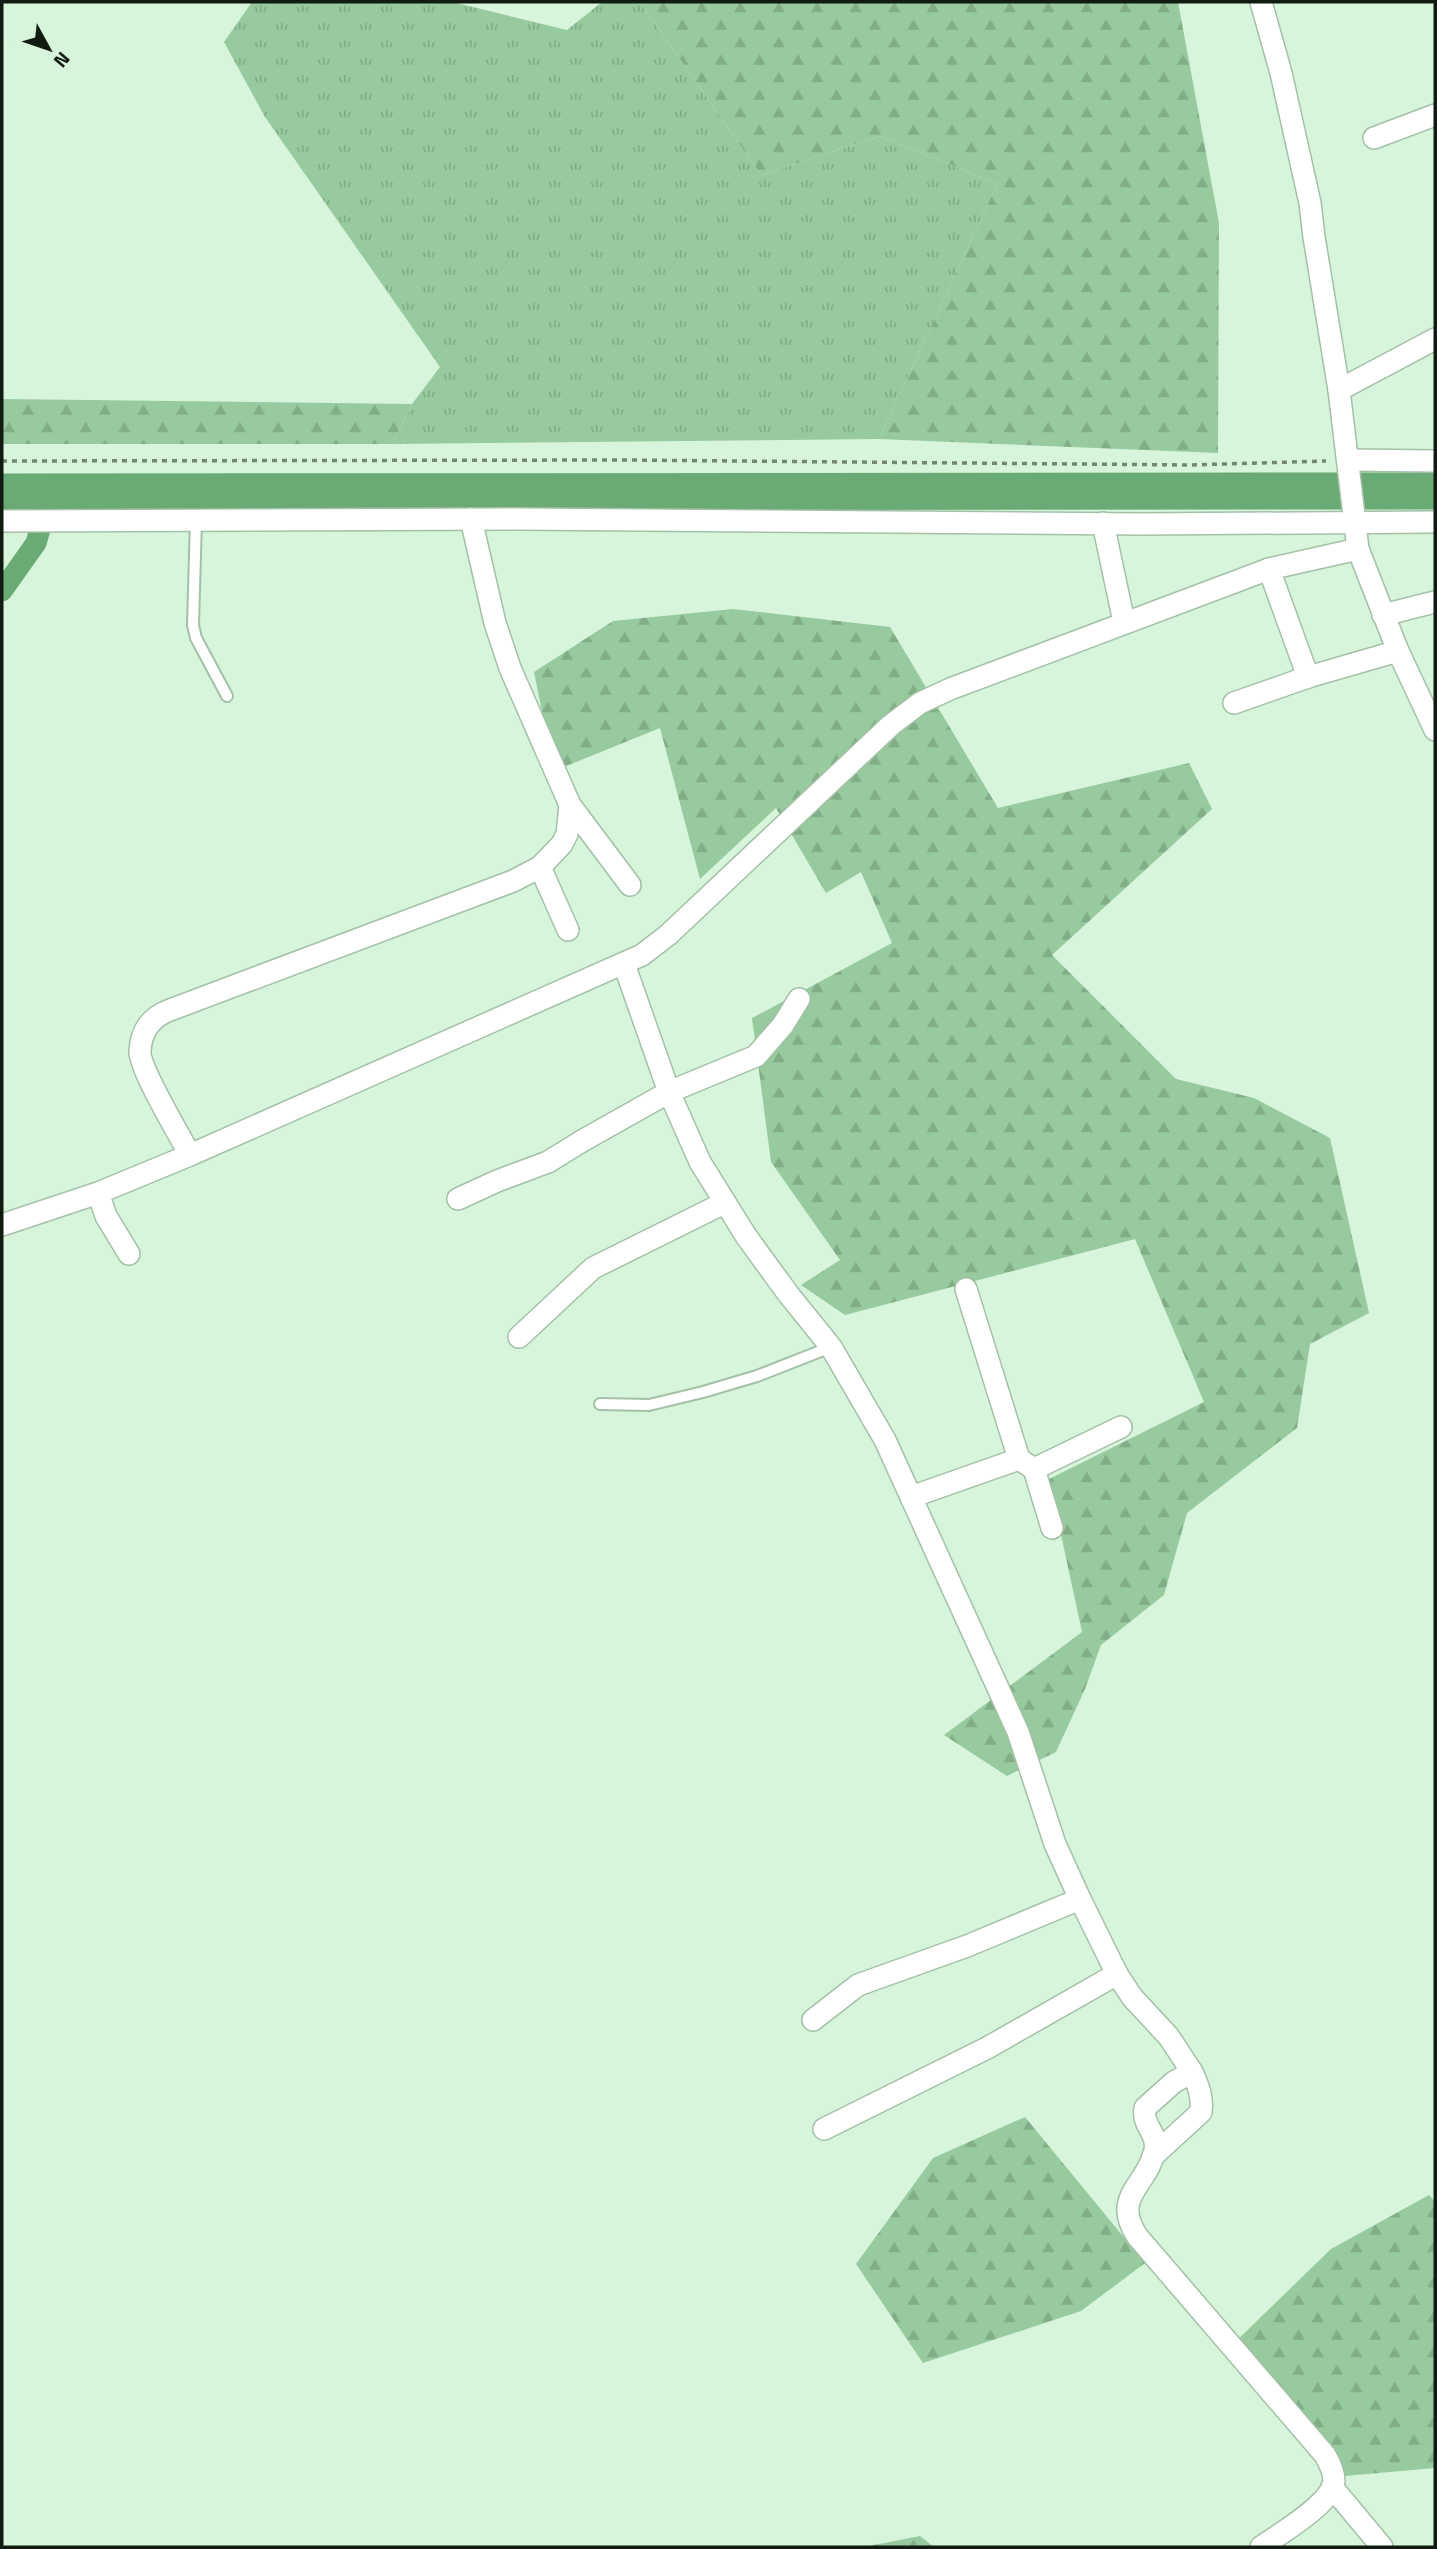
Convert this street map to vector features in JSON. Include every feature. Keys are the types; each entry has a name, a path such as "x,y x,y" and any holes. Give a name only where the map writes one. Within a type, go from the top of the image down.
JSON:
{"street":[{"path":"1261,2 1281,73 1310,203 1339,390 1358,549 1398,651 1435,730"},
{"path":"1374,138 1435,115"},
{"path":"1339,390 1435,339"},
{"path":"1349,464 1435,461"},
{"path":"2,521 471,519 1102,523 1353,517 1435,522"},
{"path":"471,519 495,623 510,668 570,805 630,885"},
{"path":"1102,523 1124,622"},
{"path":"2,1225 97,1193 190,1155 642,955 668,935 891,725 920,703 1124,622 1269,569 1358,549"},
{"path":"1269,569 1308,677"},
{"path":"1383,615 1435,602"},
{"path":"1234,703 1308,677 1398,651"},
{"path":"190,1155 139,1054 144,1032 151,1021 170,1010 513,881 540,867 562,844 567,834 570,805"},
{"path":"540,867 568,930"},
{"path":"624,964 669,1092 699,1162 724,1203 789,1295 831,1347 885,1440 1018,1732 1055,1844 1116,1974 1132,1997 1169,2037 1199,2087 1201,2112 1153,2156 1129,2197 1127,2207 1130,2226 1325,2455 1331,2466 1334,2482 1315,2509 1261,2547"},
{"path":"458,1199 497,1181 548,1163 669,1092 756,1056 783,1025 799,999"},
{"path":"97,1193 106,1216 129,1254"},
{"path":"519,1337 593,1268 724,1203"},
{"path":"967,1289 1026,1464 1052,1528"},
{"path":"911,1497 1026,1464 1121,1427"},
{"path":"813,2020 858,1984 967,1946 1080,1899"},
{"path":"824,2129 987,2048 1116,1974"},
{"path":"1153,2156 1155,2138 1143,2118 1145,2108 1154,2097 1192,2072"},
{"path":"1332,2487 1382,2547"}],"lane":[{"path":"196,520 193,625 196,638 227,696"},
{"path":"600,1404 649,1405 702,1392 757,1376 831,1347"}],"path":[{"path":"2,461 623,460 1349,464"}],"green space":[{"path":"252,2 452,2 567,30 602,2 640,2 761,175 880,136 997,184 879,439 392,444 412,404 440,367 265,117 224,42"},
{"path":"640,2 1178,2 1219,223 1218,453 879,439 997,184 880,136 761,175"},
{"path":"2,399 412,404 392,444 2,444"},
{"path":"733,609 890,627 998,808 1189,763 1212,809 1052,955 1176,1079 1254,1098 1330,1138 1369,1313 1310,1344 1297,1428 1187,1513 1164,1595 1101,1645 1085,1689 1056,1752 1007,1776 944,1735 1082,1632 1049,1479 1204,1402 1135,1239 845,1315 801,1285 840,1260 771,1162 752,1018 892,943 861,872 826,893 776,808 700,879 660,728 554,771 534,672 613,621"},
{"path":"1025,2117 1145,2263 1081,2311 923,2363 856,2264 933,2158"},
{"path":"1429,2195 1435,2202 1435,2468 1333,2477 1227,2350 1331,2249"},
{"path":"920,2536 934,2547 869,2547 869,2546"}],"waterway":[{"path":"2,492 1435,491"},
{"path":"2,591 36,543 51,492"}]}
